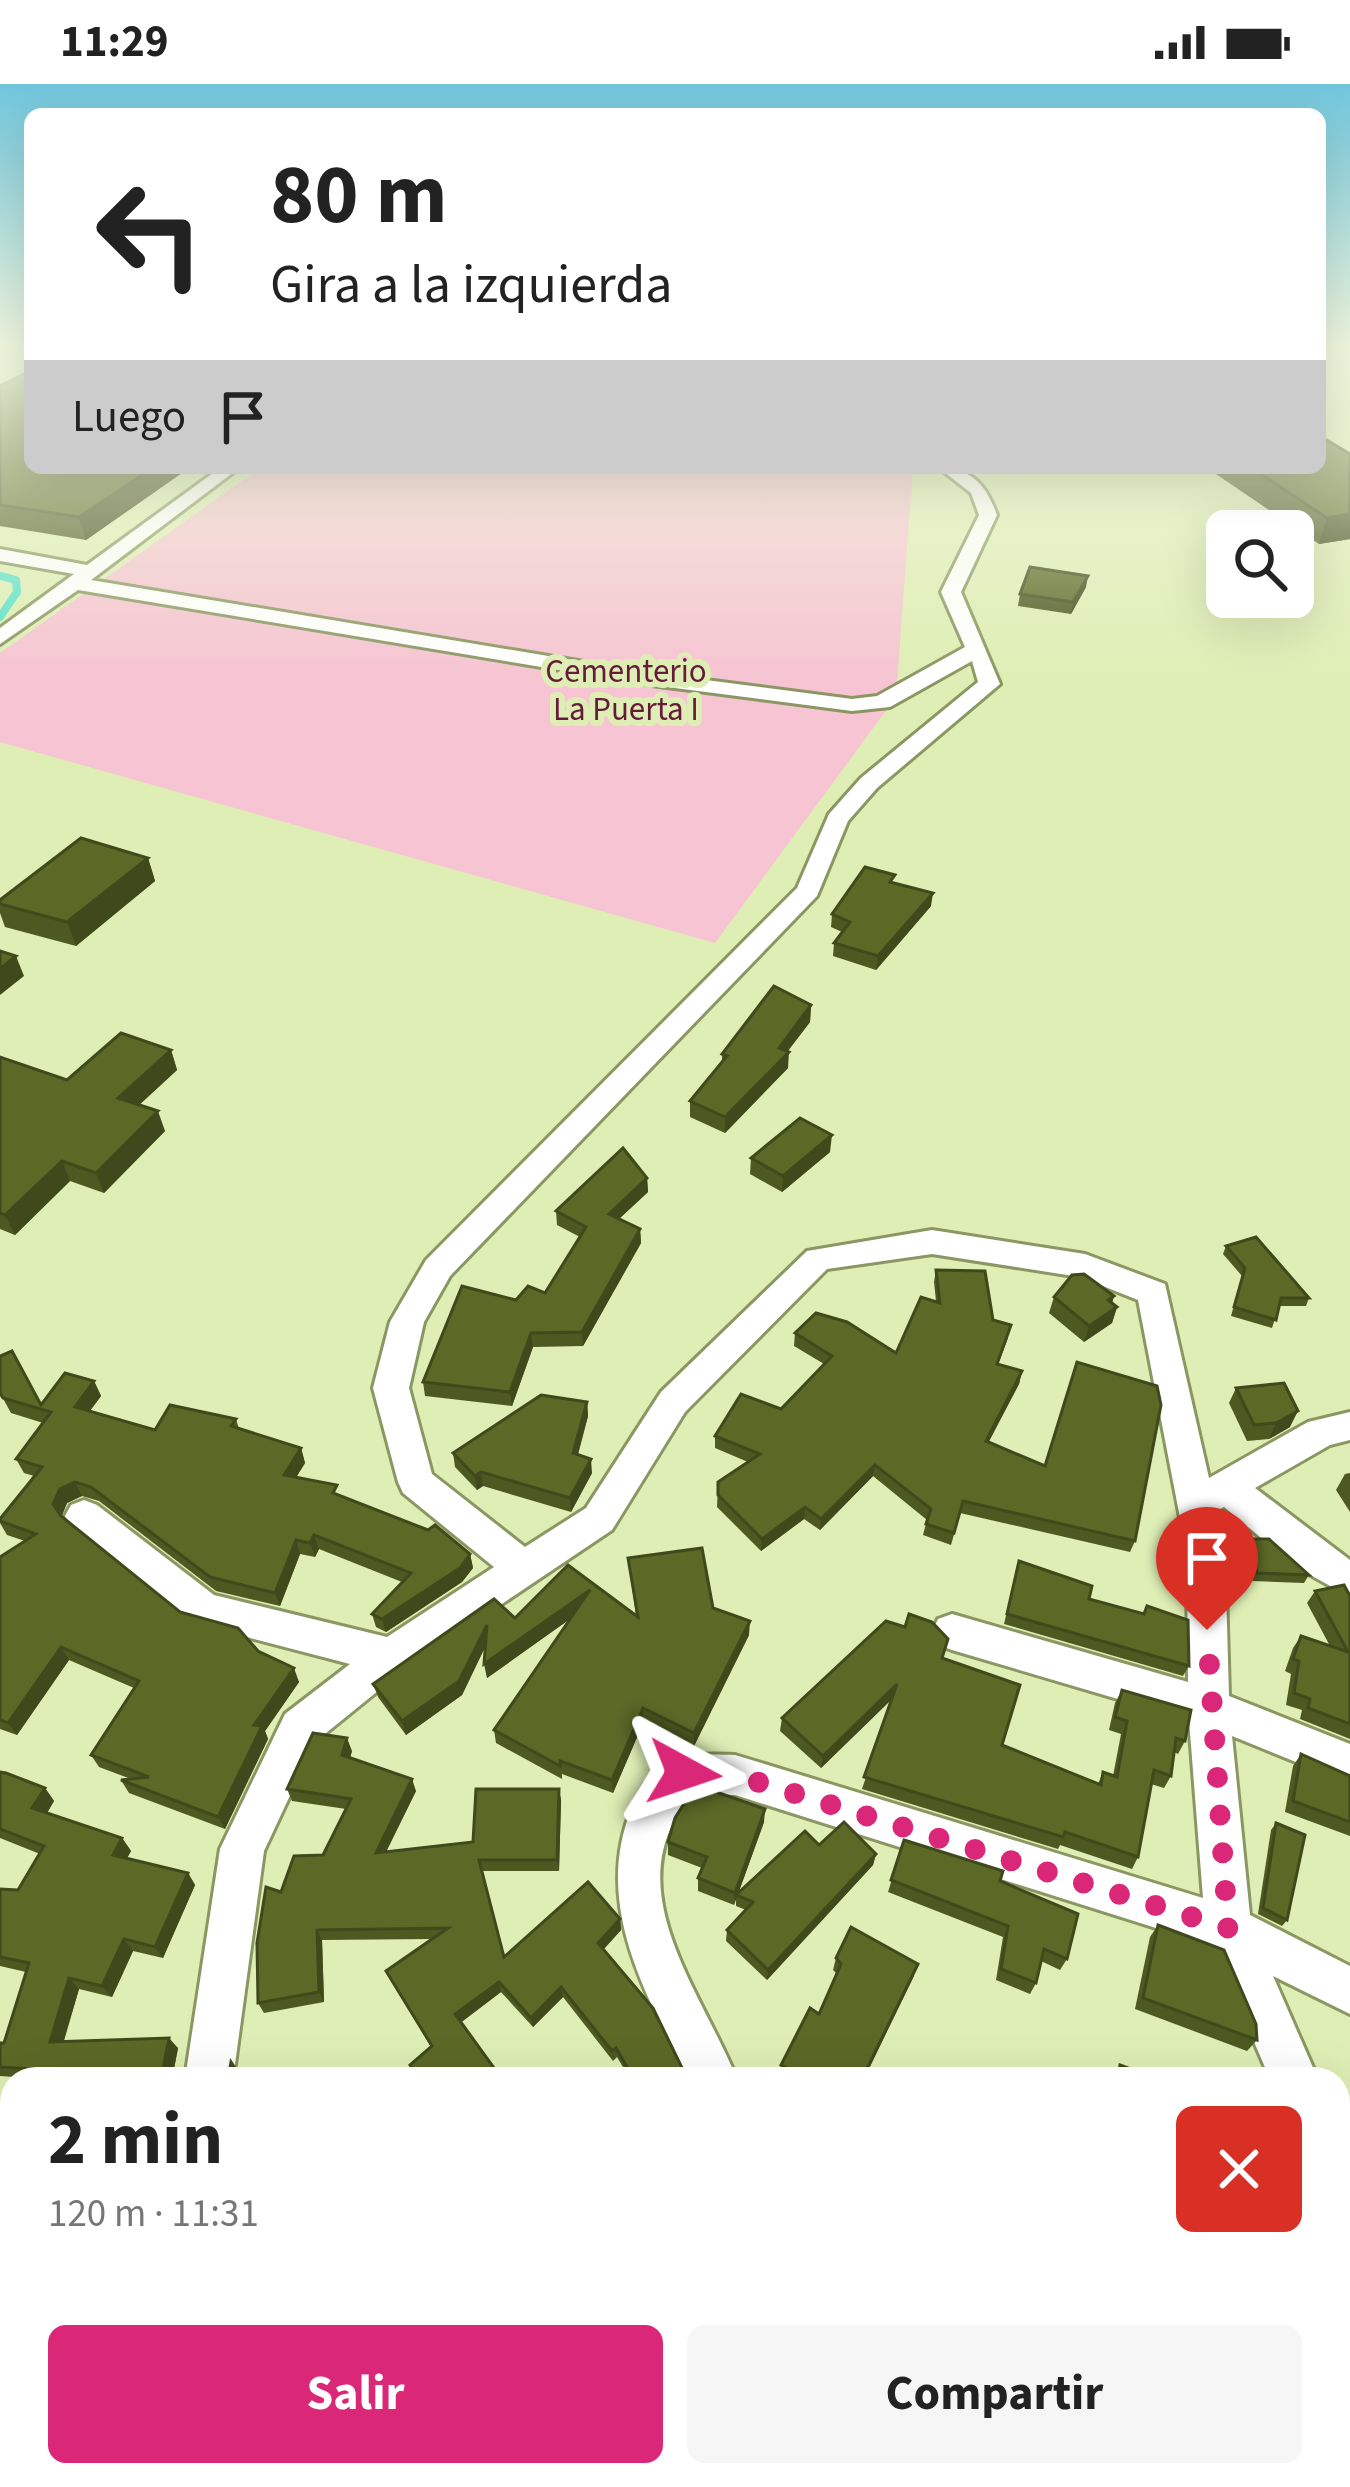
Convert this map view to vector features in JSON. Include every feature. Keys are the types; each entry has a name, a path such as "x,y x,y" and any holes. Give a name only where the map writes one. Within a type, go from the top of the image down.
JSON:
{"street":[{"path":"0,638 223,474"},
{"path":"525,1569 416,1482 391,1388 407,1322 438,1268 808,891 837,819 869,783 988,684 987,665 957,620 951,592 988,515 979,490 956,474"},
{"path":"0,555 85,578 644,678 852,705 882,702 974,651"},
{"path":"211,2067 242,1849 301,1728 391,1656 599,1520 673,1402 818,1259 932,1242 1085,1266 1153,1293 1211,1496 1206,1554 1209,1707 1228,1928 1289,2067"},
{"path":"1211,1496 1321,1432 1350,1426"},
{"path":"1211,1496 1350,1580"},
{"path":"84,1516 203,1610 391,1656"},
{"path":"952,1632 1209,1707 1350,1764"},
{"path":"707,2067 656,1960 637,1895 638,1833 657,1795 684,1773 735,1775 1228,1928 1350,1991"}],"green space":[{"name":"Cementerio La Puerta I","path":"252,474 913,474 896,697 715,943 0,742 0,653"}],"building":[{"path":"0,458 24,458 24,474 144,474 79,517 0,505"},
{"path":"1326,458 1350,458 1350,514 1327,518 1261,474 1326,474"},
{"path":"1030,567 1088,576 1073,602 1020,594"},
{"path":"81,838 148,858 67,922 0,904 0,900"},
{"path":"865,867 895,875 890,882 933,893 878,956 834,943 850,922 832,914"},
{"path":"0,951 16,956 0,969"},
{"path":"774,986 811,1005 779,1048 789,1052 725,1117 690,1101 727,1056 722,1054"},
{"path":"121,1033 171,1050 118,1098 158,1111 96,1173 62,1161 5,1215 0,1213 0,1057 67,1080"},
{"path":"800,1118 832,1135 783,1176 751,1158"},
{"path":"623,1148 647,1178 609,1214 640,1229 582,1332 531,1333 510,1392 423,1382 462,1286 516,1300 528,1286 545,1293 586,1227 556,1211"},
{"path":"1256,1237 1309,1298 1281,1298 1276,1320 1234,1307 1245,1268 1226,1246"},
{"path":"936,1270 985,1271 993,1320 1011,1325 997,1364 1022,1371 986,1441 1045,1466 1077,1362 1157,1386 1161,1405 1135,1541 963,1501 954,1533 926,1524 931,1509 875,1465 821,1519 805,1507 762,1539 718,1495 718,1482 760,1454 715,1436 741,1394 781,1409 832,1356 795,1333 816,1313 847,1322 896,1353 921,1297 940,1303"},
{"path":"1084,1274 1114,1296 1108,1300 1117,1307 1089,1326 1054,1297 1072,1275"},
{"path":"12,1351 41,1405 65,1373 94,1381 75,1407 155,1430 170,1405 236,1419 231,1426 301,1448 284,1475 337,1485 333,1493 428,1530 435,1525 470,1554 460,1568 382,1619 372,1614 411,1573 314,1535 310,1543 296,1540 275,1593 210,1577 91,1487 75,1482 60,1489 53,1504 61,1516 180,1612 238,1628 258,1651 294,1668 254,1725 262,1726 218,1817 121,1780 149,1777 91,1755 139,1681 61,1647 8,1723 0,1720 0,1557 36,1534 0,1519 42,1467 16,1459 51,1412 3,1398 0,1356"},
{"path":"1284,1383 1298,1411 1276,1423 1254,1425 1236,1388"},
{"path":"541,1395 587,1402 573,1453 591,1459 570,1498 481,1472 475,1476 453,1453"},
{"path":"1248,1539 1269,1539 1309,1575 1257,1573"},
{"path":"702,1548 713,1608 750,1621 694,1733 643,1708 612,1780 560,1761 560,1766 494,1730 590,1590 484,1664 487,1625 459,1681 402,1721 373,1684 494,1599 515,1618 568,1565 638,1617 628,1558"},
{"path":"1019,1561 1092,1586 1089,1599 1144,1614 1147,1606 1188,1620 1189,1666 1007,1614"},
{"path":"1344,1585 1350,1596 1350,1724 1308,1708 1310,1699 1294,1693 1299,1661 1293,1659 1301,1636 1348,1652 1315,1591"},
{"path":"909,1614 932,1622 948,1639 942,1658 1020,1685 1002,1745 1101,1785 1103,1772 1117,1777 1127,1721 1115,1717 1122,1690 1191,1710 1185,1741 1176,1738 1171,1776 1154,1770 1138,1857 864,1777 897,1684 823,1756 782,1718 886,1621 905,1627"},
{"path":"313,1733 347,1738 342,1755 412,1779 376,1853 473,1842 476,1789 559,1789 557,1860 479,1860 504,1957 588,1882 620,1919 598,1943 653,2008 682,2067 627,2067 561,1987 531,2018 499,1982 455,2014 493,2067 411,2067 432,2046 386,1971 448,1928 317,1930 319,1992 258,2003 257,1943 266,1887 281,1892 294,1856 323,1855 351,1799 287,1789"},
{"path":"1301,1754 1350,1776 1350,1822 1293,1801"},
{"path":"0,1772 45,1788 32,1808 122,1838 113,1855 188,1873 155,1947 124,1939 102,1986 69,1978 50,2042 169,2038 163,2067 0,2067 0,2043 4,2043 29,1963 0,1957 0,1889 18,1890 44,1846 0,1829"},
{"path":"696,1785 765,1809 735,1893 698,1878 707,1857 668,1842 675,1818"},
{"path":"844,1822 876,1854 768,1970 727,1930 753,1902 736,1895 805,1831 819,1845"},
{"path":"1276,1823 1305,1835 1287,1920 1263,1908"},
{"path":"904,1840 1003,1871 1000,1881 1078,1914 1067,1959 1044,1949 1036,1983 1001,1969 1008,1926 891,1880"},
{"path":"1158,1925 1224,1950 1256,2024 1257,2040 1143,1998"},
{"path":"851,1927 918,1964 868,2067 785,2067 781,2065 810,2008 819,2014 841,1964 836,1958"}],"waterway":[{"path":"0,576 7,578"},
{"path":"1,576 7,578"},
{"path":"0,617 17,592 16,580 7,578"},
{"path":"7,578 13,579"}],"route":[{"path":"684,1773 735,1775 1228,1928 1207,1630"}]}
